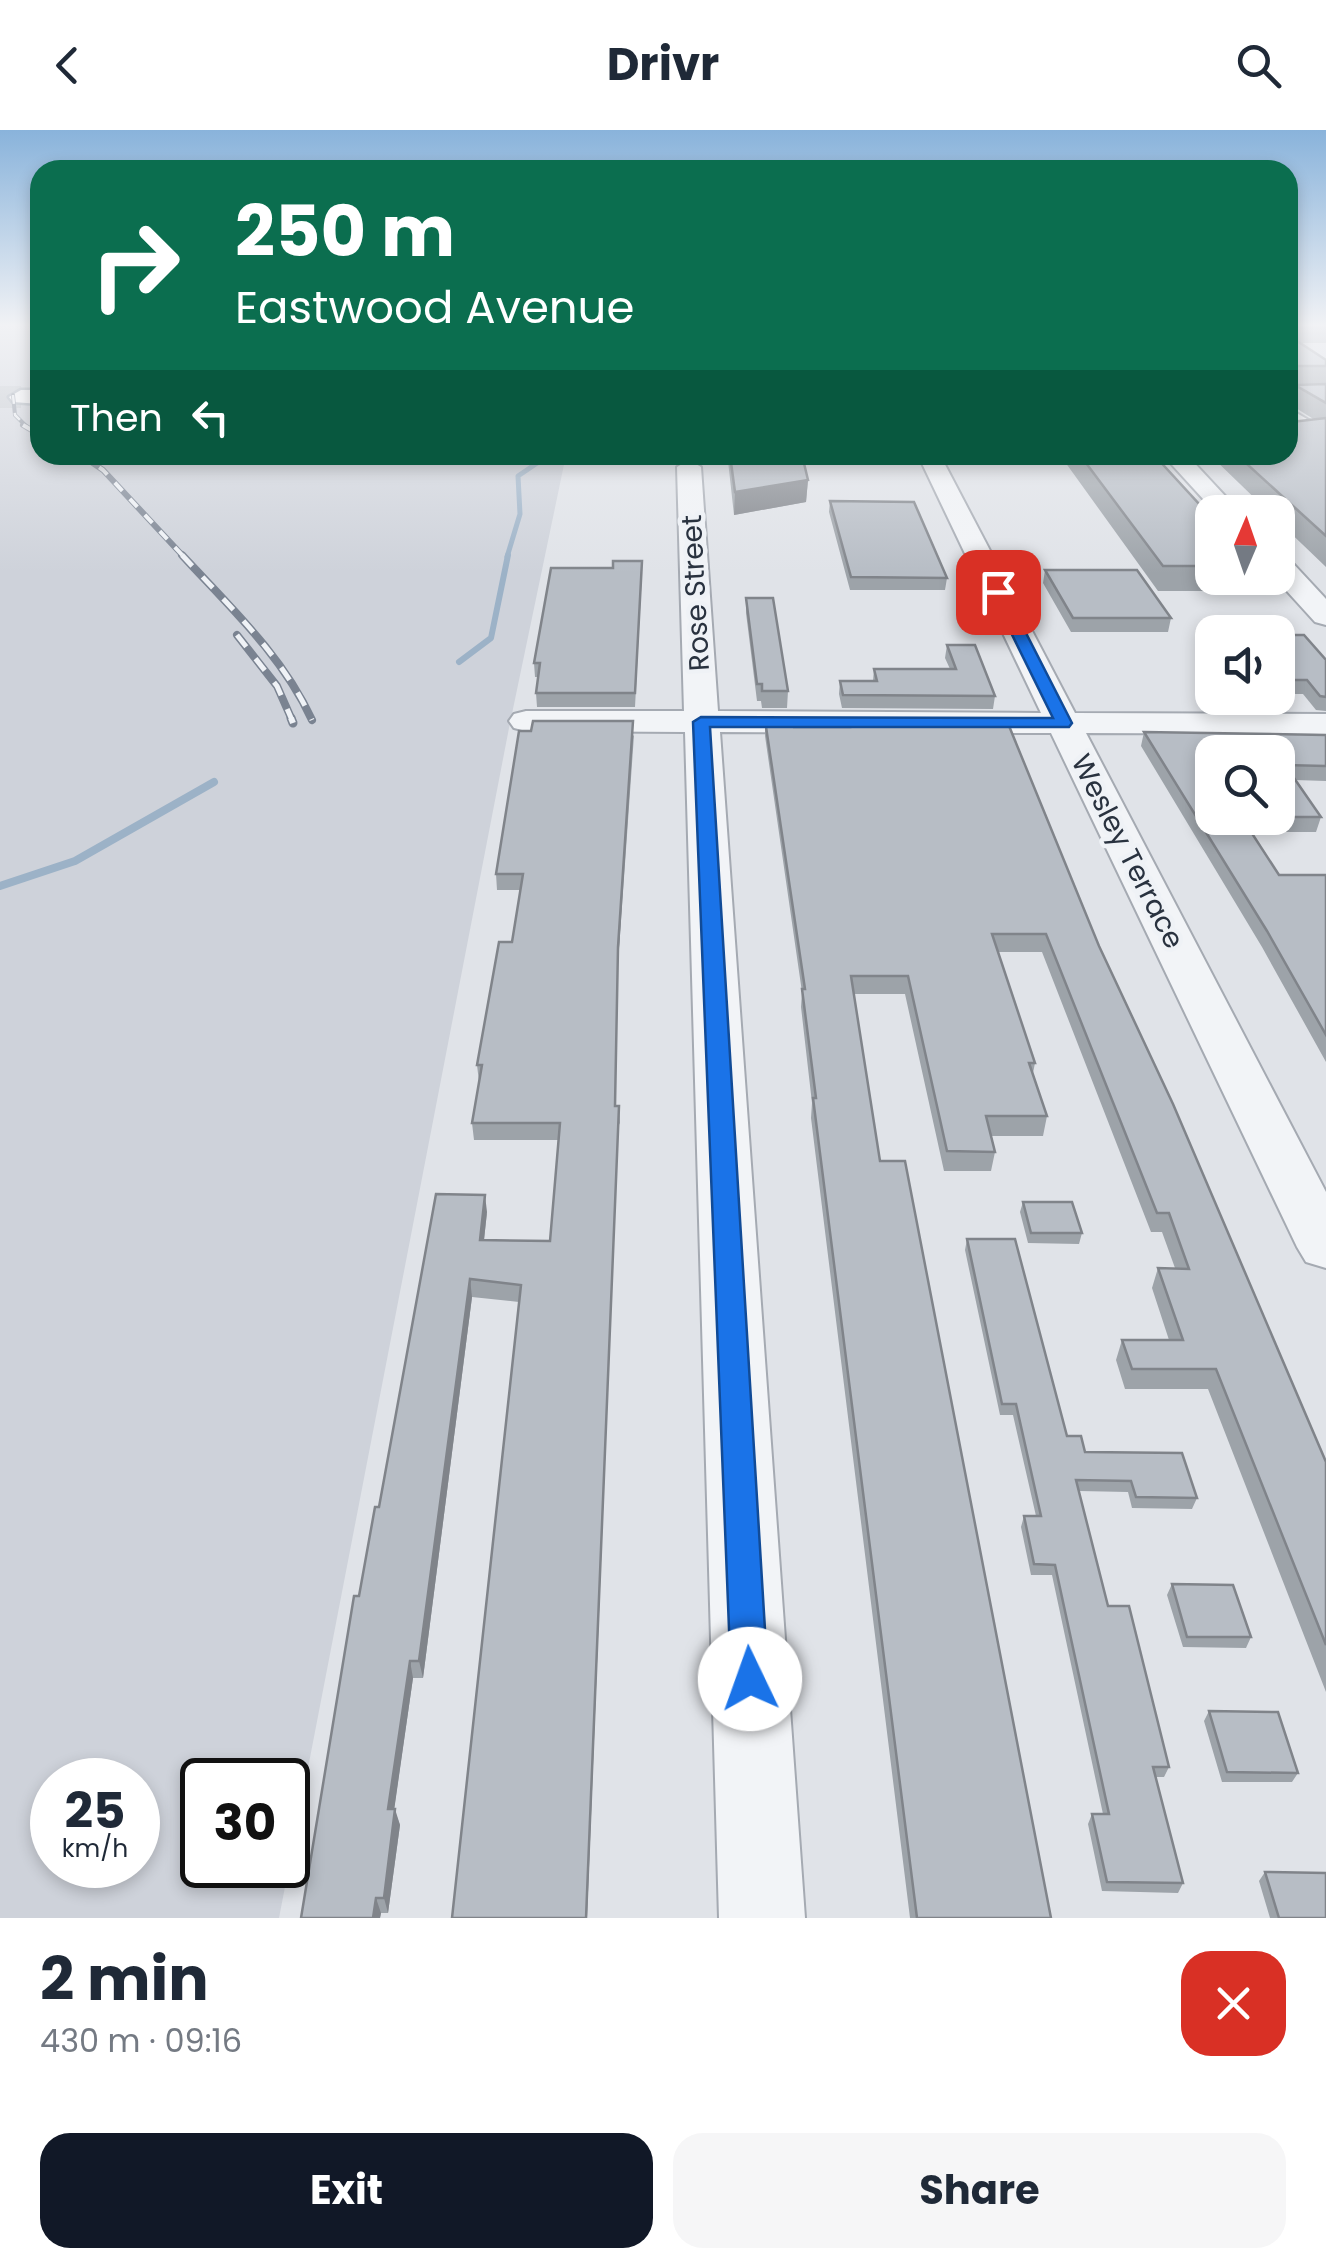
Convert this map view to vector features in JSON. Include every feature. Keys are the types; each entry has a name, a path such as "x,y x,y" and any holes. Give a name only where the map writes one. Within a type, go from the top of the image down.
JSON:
{"street":[{"path":"1298,421 1311,431 1298,434"},
{"name":"Wesley Terrace","path":"934,465 1326,1247"},
{"path":"1183,465 1212,495"},
{"name":"Rose Street","path":"690,467 762,1918"},
{"path":"1295,582 1326,616"},
{"path":"526,721 1326,724"}],"shaded area":[{"path":"0,406 30,406 30,465 564,465 509,728 310,1758 180,1758 180,1888 285,1888 279,1918 0,1918"}],"building":[{"path":"1326,418 1326,536 1295,508 1295,495 1281,495 1248,465 1298,465 1298,421"},
{"path":"731,465 804,465 808,480 735,492"},
{"path":"1087,465 1163,465 1195,500 1195,566 1163,566"},
{"path":"830,501 914,502 947,578 851,577"},
{"path":"613,561 642,561 635,693 536,693 540,663 534,663 551,568 613,568"},
{"path":"1045,570 1137,570 1171,618 1073,618"},
{"path":"746,598 773,598 788,691 762,691 762,684 757,684"},
{"path":"1295,635 1304,635 1326,660 1326,697 1320,696 1307,680 1295,680"},
{"path":"947,645 975,645 995,696 843,695 840,681 877,681 874,669 956,669"},
{"path":"765,720 793,720 794,727 850,727 849,720 1007,721 1099,946 1173,1104 1326,1462 1326,1645 1216,1369 1132,1369 1122,1340 1183,1340 1158,1268 1189,1269 1169,1213 1157,1213 1046,934 992,934 1035,1063 1029,1063 1047,1116 986,1116 995,1152 947,1151 908,976 851,976 880,1161 905,1161 1051,1918 917,1918 813,1098 805,989"},
{"path":"533,721 633,721 618,947 615,1106 619,1106 586,1918 452,1918 521,1285 470,1279 419,1661 410,1661 388,1809 395,1809 384,1898 376,1898 373,1918 301,1918 306,1888 310,1888 310,1863 354,1596 359,1596 375,1507 379,1507 436,1194 485,1195 480,1240 550,1241 560,1123 472,1123 482,1065 477,1065 499,942 512,942 523,874 496,874 519,731 531,731"},
{"path":"1144,732 1326,735 1326,766 1295,765 1295,735 1195,735 1195,815"},
{"path":"1295,779 1321,817 1295,817"},
{"path":"1208,835 1253,835 1279,875 1326,875 1326,1035"},
{"path":"1023,1202 1072,1202 1082,1233 1031,1233"},
{"path":"967,1239 1015,1239 1067,1436 1081,1436 1085,1452 1182,1453 1197,1498 1136,1497 1131,1481 1076,1480 1108,1606 1129,1606 1169,1767 1153,1767 1183,1883 1107,1882 1092,1814 1109,1814 1055,1565 1034,1564 1024,1516 1041,1516 1016,1404 1002,1404"},
{"path":"1172,1584 1233,1585 1251,1637 1187,1637"},
{"path":"1209,1711 1278,1712 1298,1773 1227,1772"},
{"path":"1265,1872 1326,1873 1326,1918 1279,1918"}],"waterway":[{"path":"507,557 520,514 518,476 534,465"},
{"path":"459,662 491,638 508,555"},
{"path":"0,886 75,861 214,782"}],"railway":[{"path":"14,406 15,415 27,427"},
{"path":"23,425 30,429"},
{"path":"96,465 184,557"},
{"path":"182,555 270,653 312,720"},
{"path":"237,635 277,686 292,720"},
{"path":"291,718 293,723"}],"route":[{"path":"750,1679 701,722 1064,723 998,592"}]}
